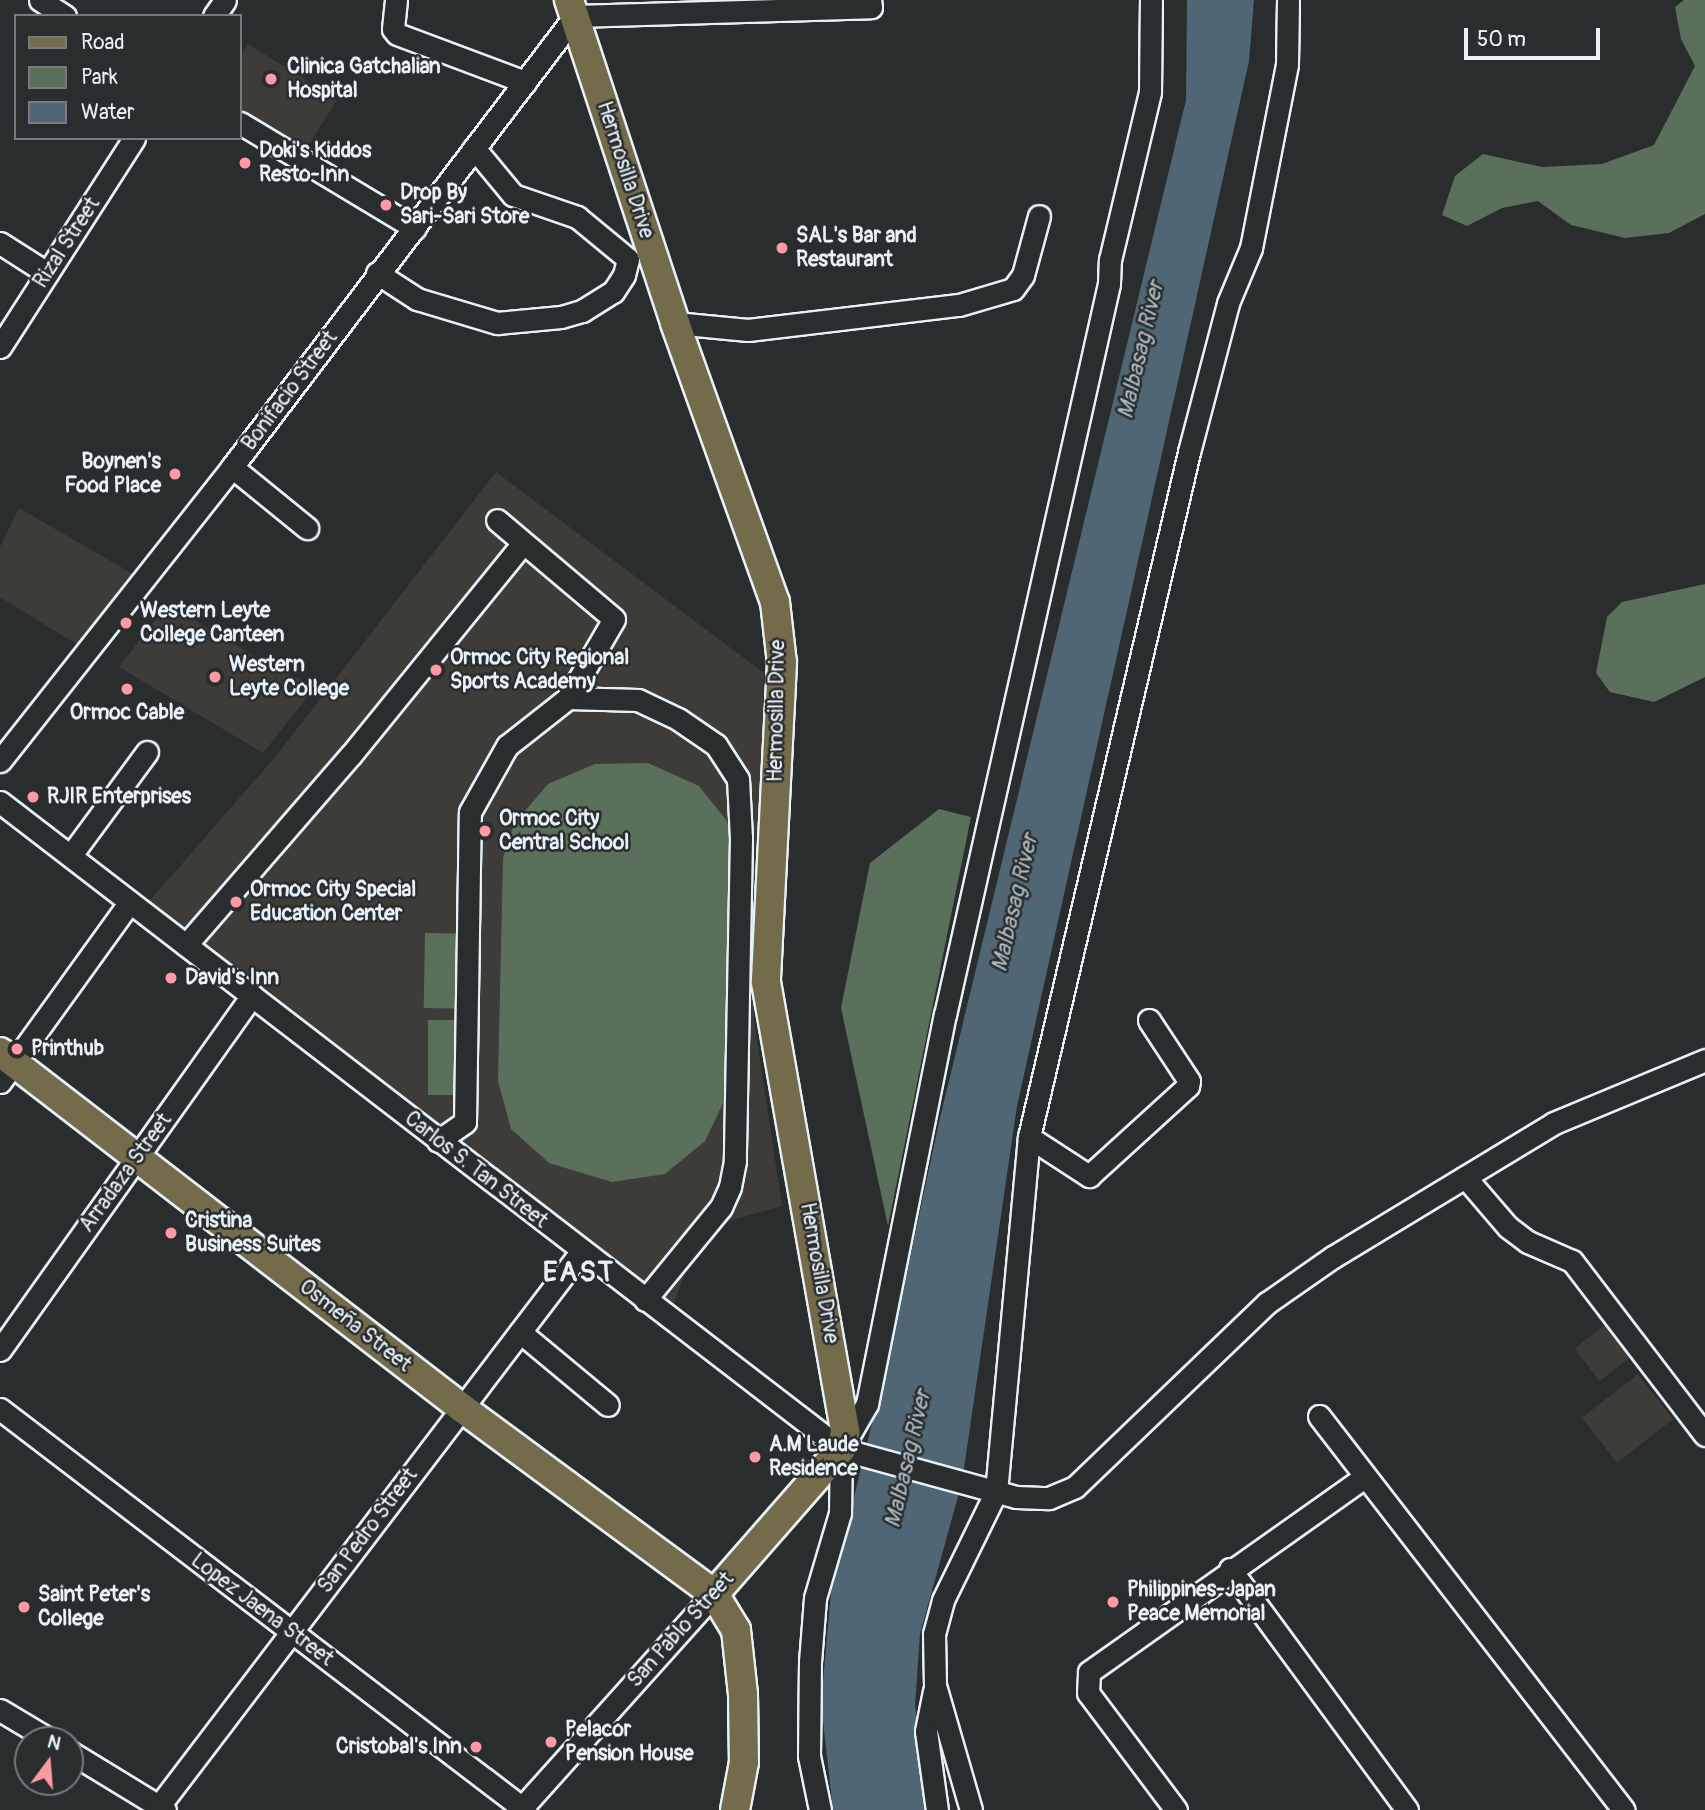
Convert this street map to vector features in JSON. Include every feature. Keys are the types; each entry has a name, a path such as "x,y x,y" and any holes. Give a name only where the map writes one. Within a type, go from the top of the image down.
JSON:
{"main road":[{"name":"Hermosilla Drive","path":"572,8 675,323 775,602 782,663 766,982 852,1452"},
{"name":"Osmeña Street","path":"5,1066 137,1158 462,1408 714,1594"},
{"name":"San Pablo Street","path":"714,1594 852,1452"},
{"path":"714,1594 736,1630 743,1694 744,1762 735,1810"}],"street":[{"path":"40,0 62,14"},
{"path":"396,0 393,29 397,34 525,82"},
{"path":"572,8 871,7 870,0"},
{"path":"820,1810 810,1756 810,1662 816,1598 840,1513 852,1452 867,1404 945,1015 1109,284 1110,260 1150,92 1151,0"},
{"path":"937,1810 926,1731 935,1685 934,1634 943,1600 986,1489 1028,1137 1188,453 1227,303 1251,248 1287,64 1288,0"},
{"name":"Bonifacio Street","path":"0,761 232,467 377,273 415,228 525,82 572,8"},
{"path":"242,124 415,228"},
{"name":"Rizal Street","path":"0,347 133,140"},
{"path":"377,273 417,299 498,323 561,317 582,311 612,292 628,259 577,217 513,195 474,148"},
{"path":"675,323 748,330 959,305 1013,289 1023,275 1039,216"},
{"path":"0,243 47,273"},
{"path":"232,467 307,528"},
{"path":"438,1141 465,1122 470,813 507,746 568,698 614,619 522,544 497,520"},
{"path":"186,945 350,756 522,544"},
{"path":"568,698 638,701 678,719 716,745 738,779 741,838 735,1161 730,1187 721,1207 645,1300"},
{"path":"71,855 147,752"},
{"name":"Carlos S. Tan Street","path":"0,802 581,1252 852,1452 986,1489 1049,1498 1076,1487 1267,1303 1554,1122 1705,1060"},
{"path":"5,1066 130,902"},
{"name":"Arradaza Street","path":"0,1350 252,996"},
{"path":"1028,1137 1089,1177 1188,1086 1189,1081 1149,1020"},
{"path":"1465,1177 1508,1227 1528,1242 1572,1261 1705,1435"},
{"name":"San Pedro Street","path":"160,1809 291,1632 581,1252"},
{"path":"520,1332 608,1405"},
{"name":"Lopez Jaena Street","path":"0,1409 522,1809"},
{"path":"1319,1416 1623,1810"},
{"path":"1176,1810 1088,1693 1086,1679 1094,1666 1364,1477"},
{"path":"1230,1569 1407,1810"},
{"name":"San Pablo Street","path":"522,1809 714,1594"},
{"path":"935,1685 971,1810"},
{"path":"0,1710 27,1726"},
{"path":"84,1761 160,1809"}],"shaded area":[{"name":"Clinica Gatchalian Hospital","path":"248,44 337,100 304,152 242,112 242,54"},
{"name":"Ormoc City Central School","path":"496,472 764,673 754,1020 782,1206 701,1229 672,1309 146,905 276,756"},
{"path":"19,508 140,578 84,649 0,597 0,547"},
{"name":"Western Leyte College","path":"168,604 267,664 315,687 263,753 119,667"},
{"path":"1606,1324 1631,1356 1600,1381 1574,1349"},
{"path":"1638,1374 1673,1419 1617,1463 1582,1418"}],"green space":[{"path":"1684,0 1705,0 1705,214 1669,233 1625,238 1571,225 1538,201 1502,208 1467,226 1442,215 1455,176 1483,154 1542,167 1602,164 1654,145 1695,66 1681,39 1675,7"},
{"path":"1705,584 1705,677 1654,702 1610,692 1596,673 1607,617 1622,602"},
{"path":"648,763 699,786 727,821 736,870 726,1097 705,1141 665,1174 612,1182 549,1163 511,1129 498,1081 503,858 514,824 548,784 595,764"},
{"path":"939,809 971,817 888,1226 841,1008 870,863"},
{"path":"425,933 471,934 470,1009 424,1008"},
{"path":"428,1020 473,1020 473,1095 428,1095"}],"water":[{"name":"Malbasag River","path":"1187,0 1254,0 1249,61 1017,1106 962,1482 920,1634 915,1706 929,1810 833,1810 821,1704 831,1592 896,1324 939,1122 1186,100"}],"place":[{"name":"Clinica Gatchalian Hospital","path":"271,79"},
{"name":"Doki's Kiddos Resto-Inn","path":"245,163"},
{"name":"Drop By Sari-Sari Store","path":"386,205"},
{"name":"SAL's Bar and Restaurant","path":"782,248"},
{"name":"Boynen's Food Place","path":"175,474"},
{"name":"Western Leyte College Canteen","path":"126,623"},
{"name":"Ormoc City Regional Sports Academy","path":"436,670"},
{"name":"Western Leyte College","path":"215,677"},
{"name":"Ormoc Cable","path":"127,689"},
{"name":"RJIR Enterprises","path":"33,797"},
{"name":"Ormoc City Central School","path":"485,831"},
{"name":"Ormoc City Special Education Center","path":"236,902"},
{"name":"David's Inn","path":"171,978"},
{"name":"Printhub","path":"17,1049"},
{"name":"Cristina Business Suites","path":"171,1233"},
{"name":"A.M Laude Residence","path":"755,1457"},
{"name":"Philippines-Japan Peace Memorial","path":"1113,1602"},
{"name":"Saint Peter's College","path":"24,1607"},
{"name":"Pelacor Pension House","path":"551,1742"},
{"name":"Cristobal's Inn","path":"476,1747"}],"district":[{"name":"EAST","path":"579,1273"}]}
